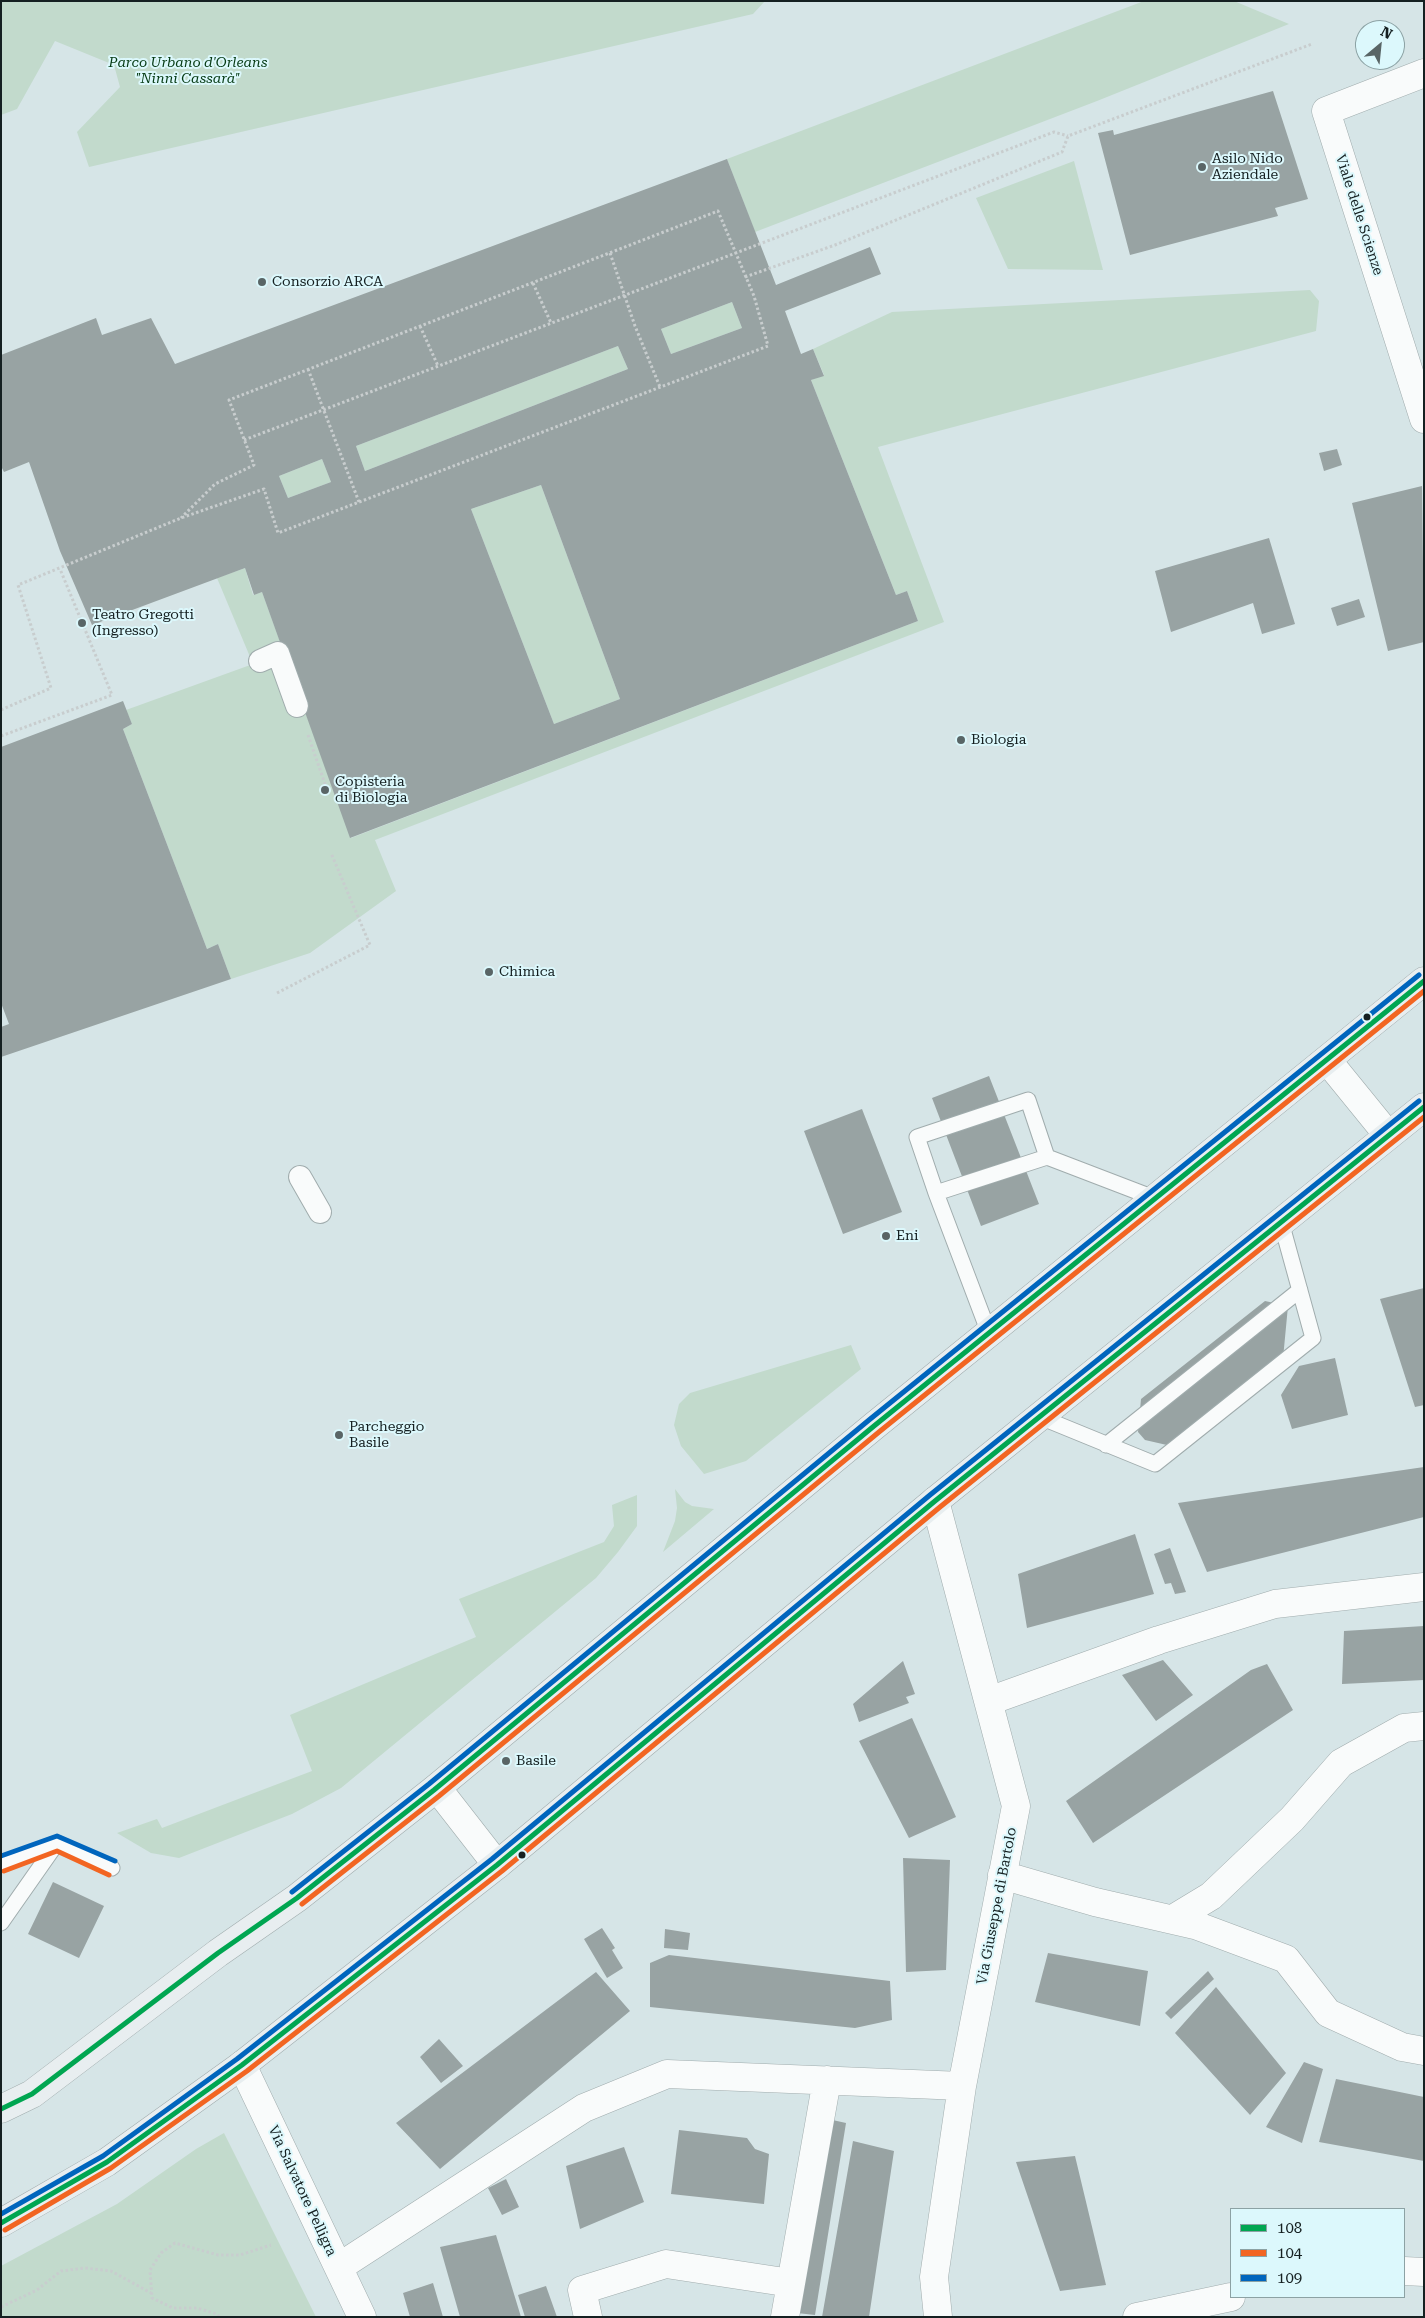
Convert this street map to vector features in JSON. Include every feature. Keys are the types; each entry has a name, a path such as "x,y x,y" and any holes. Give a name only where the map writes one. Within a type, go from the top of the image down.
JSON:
{"main road":[{"path":"1,2109 32,2094 218,1954 296,1898 437,1788 1154,1198 1424,981"},
{"path":"1,2223 106,2162 242,2065 497,1865 936,1501 1424,1107"}],"street":[{"name":"Viale delle Scienze","path":"1424,73 1326,111 1424,419"},
{"path":"260,661 278,653 298,706"},
{"path":"1327,1060 1388,1135"},
{"path":"300,1178 320,1212"},
{"name":"Via Giuseppe di Bartolo","path":"936,1501 1016,1806 962,2086 934,2277 938,2317"},
{"path":"990,1702 1159,1640 1275,1604 1424,1587"},
{"path":"1173,1919 1211,1896 1292,1820 1341,1764 1404,1728 1424,1726"},
{"path":"437,1788 497,1865"},
{"path":"1002,1875 1095,1902 1195,1925 1286,1959 1328,2013 1402,2047 1424,2051"},
{"name":"Via Salvatore Pelligra","path":"242,2065 362,2317"},
{"path":"339,2267 584,2108 667,2074 962,2086"},
{"path":"785,2317 828,2080"},
{"path":"588,2317 582,2290 666,2264 791,2284"},
{"path":"1405,2271 1424,2272"},
{"path":"1137,2317 1230,2297"}],"lane":[{"path":"989,1333 936,1194 917,1137 1028,1100 1048,1157"},
{"path":"936,1194 1048,1157 1154,1198"},
{"path":"1040,1417 1154,1464 1313,1338 1281,1222"},
{"path":"1106,1445 1300,1290"},
{"path":"1,1923 58,1843"},
{"path":"1,1864 58,1843 112,1868"}],"path":[{"path":"244,440 1054,132 1068,136 1312,44"},
{"path":"745,277 835,245 1062,152 1068,136"},
{"path":"1,710 51,688 18,586 181,518 264,489 278,533 768,346 754,296 718,211 229,400 254,465 214,484 181,518"},
{"path":"610,253 635,326 660,387"},
{"path":"534,283 550,323"},
{"path":"420,326 438,366"},
{"path":"308,369 358,502"},
{"path":"1,736 112,695 60,569"},
{"path":"298,706 325,784"},
{"path":"277,993 370,945 331,853"},
{"path":"219,2317 218,2314 197,2308 173,2308 152,2298 150,2270 161,2253 175,2243 218,2255 240,2255 271,2245"},
{"path":"1,2307 37,2290 61,2271 85,2268 111,2271 152,2293"}],"green space":[{"name":"Parco Urbano d'Orleans \"Ninni Cassarà\"","path":"1,1 765,1 753,14 89,167 77,132 120,87 114,65 55,41 17,109 1,115"},
{"path":"1144,1 1234,1 1289,24 1097,101 755,232 727,159"},
{"path":"1074,161 1103,270 1008,269 976,198"},
{"path":"1310,290 1319,301 1316,331 878,447 944,622 375,840 396,891 310,953 231,979 218,944 207,949 123,729 132,724 126,710 253,664 217,578 245,568 253,595 262,592 351,838 918,621 907,591 896,595 811,380 824,375 813,349 892,312"},
{"path":"732,302 742,328 671,354 661,329"},
{"path":"618,346 628,369 365,471 356,446"},
{"path":"322,459 331,482 288,498 279,476"},
{"path":"541,485 620,699 554,724 471,509"},
{"path":"851,1345 861,1369 746,1461 704,1474 681,1446 674,1425 679,1404 690,1393"},
{"path":"675,1489 685,1502 692,1506 714,1509 663,1552 675,1521 677,1508"},
{"path":"637,1495 637,1526 596,1578 341,1788 292,1814 179,1858 151,1853 117,1833 157,1819 162,1828 312,1771 290,1715 476,1637 459,1599 604,1542 614,1526 612,1505"},
{"path":"224,2133 316,2317 1,2317 1,2266 117,2204 196,2149"}],"building":[{"name":"Asilo Nido Aziendale","path":"1273,91 1308,199 1275,208 1278,216 1130,255 1098,133 1113,130 1114,135"},
{"path":"727,159 776,285 870,247 881,274 785,311 801,354 813,349 824,376 811,380 896,595 907,591 918,621 350,838 262,592 254,595 245,568 92,625 60,551 29,462 4,472 1,466 1,355 96,318 102,335 151,318 175,364","holes":["732,302 742,328 671,354 661,329","618,346 628,369 365,471 356,446","322,459 331,482 288,498 279,476","541,485 620,699 554,724 471,509"]},
{"path":"1337,449 1342,465 1324,471 1319,453"},
{"path":"1422,486 1424,642 1388,651 1352,503"},
{"path":"1269,538 1295,624 1262,634 1253,603 1171,632 1155,571"},
{"path":"1359,599 1365,617 1337,626 1331,608"},
{"path":"123,701 132,724 123,729 207,949 218,944 231,979 1,1057 1,1027 9,1024 1,1003 1,747"},
{"path":"989,1076 1039,1204 981,1226 932,1098"},
{"path":"862,1109 902,1212 843,1234 804,1131"},
{"path":"1424,1288 1424,1405 1415,1407 1380,1299"},
{"path":"1265,1301 1288,1306 1282,1369 1180,1448 1145,1440 1138,1432 1141,1399"},
{"path":"1335,1358 1348,1415 1292,1429 1281,1395 1299,1366"},
{"path":"1424,1467 1424,1517 1207,1572 1178,1503"},
{"path":"1135,1534 1154,1594 1027,1628 1018,1574"},
{"path":"1170,1548 1186,1592 1175,1594 1171,1583 1165,1584 1154,1554"},
{"path":"1424,1626 1424,1680 1342,1684 1344,1631"},
{"path":"1163,1660 1193,1695 1156,1721 1122,1675"},
{"path":"903,1661 915,1694 906,1697 909,1703 859,1722 853,1704"},
{"path":"1267,1664 1293,1710 1093,1843 1066,1801 1251,1670"},
{"path":"912,1718 956,1817 909,1838 859,1741"},
{"path":"903,1858 950,1860 946,1970 906,1972"},
{"path":"53,1882 104,1906 79,1958 28,1934"},
{"path":"602,1928 615,1948 612,1950 623,1968 607,1978 584,1939"},
{"path":"665,1929 690,1933 688,1950 664,1948"},
{"path":"1048,1953 1148,1971 1140,2026 1035,2002"},
{"path":"669,1955 890,1981 892,2020 855,2028 650,2007 650,1963"},
{"path":"1208,1971 1214,1979 1171,2019 1165,2013"},
{"path":"596,1972 630,2011 440,2169 396,2123"},
{"path":"1216,1987 1286,2073 1250,2115 1175,2033"},
{"path":"439,2039 463,2066 441,2083 420,2057"},
{"path":"1304,2062 1323,2069 1302,2143 1266,2127"},
{"path":"1336,2079 1424,2097 1424,2161 1319,2142"},
{"path":"828,2119 846,2123 815,2315 797,2313"},
{"path":"679,2130 747,2138 755,2149 769,2154 764,2204 671,2194"},
{"path":"853,2141 894,2151 869,2317 822,2317"},
{"path":"624,2147 644,2202 580,2229 566,2166"},
{"path":"1075,2156 1106,2285 1060,2291 1016,2162"},
{"path":"506,2179 519,2207 502,2215 488,2188"},
{"path":"496,2235 521,2317 460,2317 440,2247"},
{"path":"433,2283 443,2317 410,2317 403,2293"},
{"path":"546,2286 557,2317 525,2317 518,2295"}],"transit line":[{"name":"109","path":"292,1892 429,1784 869,1420 1419,975"},
{"name":"108","path":"1,2109 32,2094 218,1953 297,1898 434,1790 874,1426 1424,981"},
{"name":"104","path":"302,1904 439,1796 879,1432 1424,991"},
{"name":"109","path":"1,2214 103,2156 237,2059 492,1859 930,1495 1419,1101"},
{"name":"108","path":"1,2223 107,2162 242,2065 497,1865 935,1501 1424,1107"},
{"name":"104","path":"5,2230 111,2168 247,2071 502,1871 940,1507 1424,1117"},
{"name":"109","path":"1,1856 57,1836 115,1861"},
{"name":"104","path":"4,1871 57,1851 109,1875"}],"place":[{"name":"Asilo Nido Aziendale","path":"1202,167"},
{"name":"Consorzio ARCA","path":"262,282"},
{"name":"Teatro Gregotti (Ingresso)","path":"82,623"},
{"name":"Biologia","path":"961,740"},
{"name":"Copisteria di Biologia","path":"325,790"},
{"name":"Chimica","path":"489,972"},
{"name":"Eni","path":"886,1236"},
{"name":"Parcheggio Basile","path":"339,1435"},
{"name":"Basile","path":"506,1761"}]}
